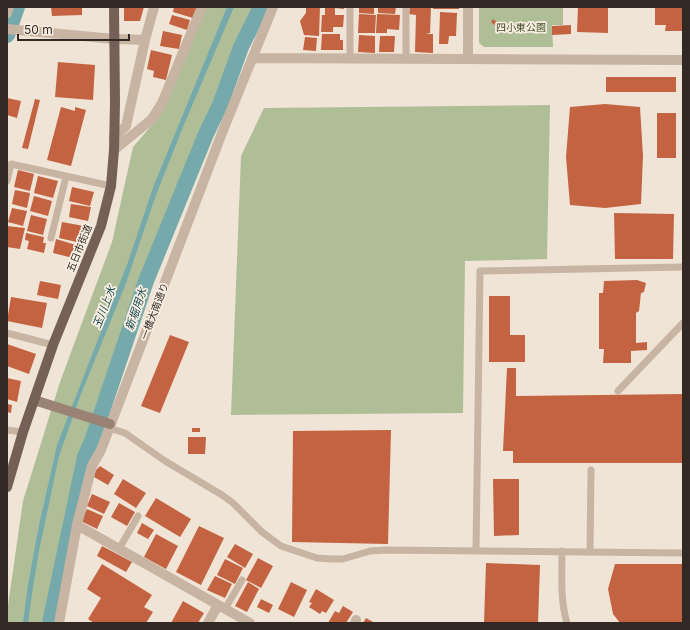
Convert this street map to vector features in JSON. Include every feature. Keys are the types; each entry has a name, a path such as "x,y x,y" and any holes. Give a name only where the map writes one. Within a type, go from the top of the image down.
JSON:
{"main road":[{"name":"五日市街道","path":"7,487 23,432 53,345 101,226 111,186 114,150 114,7"}],"street":[{"path":"7,13 9,7"},
{"path":"114,138 126,126 145,40 154,7"},
{"path":"114,150 152,119 162,103 202,7"},
{"name":"一橋大南通り","path":"59,623 77,525 92,466 101,450 105,424 273,7"},
{"path":"468,7 468,58"},
{"path":"7,29 114,39 145,40"},
{"path":"252,58 683,60"},
{"path":"34,400 105,424"},
{"path":"77,525 250,623"},
{"path":"208,623 222,607"}],"lane":[{"path":"350,7 350,59"},
{"path":"406,7 406,58"},
{"path":"7,181 12,164 111,186"},
{"path":"51,238 66,177"},
{"path":"476,552 480,270 683,267"},
{"path":"618,391 683,323"},
{"path":"7,333 53,345"},
{"path":"105,424 125,433 165,461 222,495 272,540 281,546 317,558 343,559 370,551 386,550 683,553"},
{"path":"7,430 23,432"},
{"path":"590,551 591,470"},
{"path":"120,549 138,516"},
{"path":"562,551 562,596 567,623"},
{"path":"222,607 242,580"}],"green space":[{"path":"204,7 267,7 245,53 169,233 87,458 71,526 53,623 7,623 7,612 23,501 60,382 112,242 133,147 158,118"},
{"name":"四小東公園","path":"479,7 563,7 563,25 552,25 553,47 484,47 479,43"},
{"path":"550,105 547,259 465,261 463,413 231,415 241,156 264,108"}],"water":[{"path":"227,7 234,7 156,195 125,286 81,394 59,456 39,551 28,623 23,623 39,525 57,445 128,262 154,185"}],"building":[{"path":"51,7 82,7 82,15 52,16"},
{"path":"124,7 144,7 140,21 124,21"},
{"path":"174,7 197,7 193,18 173,12"},
{"path":"306,7 320,7 319,36 304,35 300,21 306,13"},
{"path":"325,7 344,7 344,9 335,8 335,15 344,15 343,27 333,27 333,32 321,32 322,15 325,15"},
{"path":"359,7 374,7 374,14 359,13"},
{"path":"378,7 396,7 395,14 378,13"},
{"path":"410,7 431,7 430,33 426,34 433,34 433,53 415,52 416,15 409,14"},
{"path":"433,7 459,7 459,9 433,9"},
{"path":"578,7 608,7 608,33 577,32"},
{"path":"655,7 683,7 683,31 665,31 666,25 655,25"},
{"path":"440,12 457,13 456,36 449,36 448,44 439,44"},
{"path":"359,14 376,15 375,33 358,33"},
{"path":"377,14 400,15 399,30 387,29 387,33 376,33"},
{"path":"172,15 190,20 187,30 169,24"},
{"path":"493,19 499,24 497,27 491,22"},
{"path":"571,25 571,34 552,35 552,26"},
{"path":"163,31 182,35 179,49 160,46"},
{"path":"322,34 340,34 340,40 343,40 343,50 321,50"},
{"path":"359,35 375,36 375,53 358,52"},
{"path":"380,36 395,36 394,52 379,52"},
{"path":"305,37 317,38 316,51 303,50"},
{"path":"151,50 172,55 166,80 153,77 154,71 147,69"},
{"path":"58,62 95,65 93,100 55,97"},
{"path":"606,77 676,77 676,92 606,92"},
{"path":"7,98 21,101 17,118 7,115"},
{"path":"35,99 40,100 28,149 22,148"},
{"path":"605,104 640,107 643,156 641,204 605,208 570,205 566,157 570,107"},
{"path":"61,107 75,111 75,107 86,110 71,166 47,160"},
{"path":"657,113 676,113 676,158 657,158"},
{"path":"18,170 34,174 30,191 14,187"},
{"path":"38,176 58,181 53,198 34,193"},
{"path":"72,187 94,192 90,206 69,201"},
{"path":"15,190 30,193 27,208 12,204"},
{"path":"34,196 52,201 48,216 30,211"},
{"path":"71,204 91,207 88,221 69,217"},
{"path":"12,208 27,211 23,226 8,222"},
{"path":"614,213 674,214 673,259 615,259"},
{"path":"31,215 47,219 43,235 27,231"},
{"path":"62,222 84,226 81,243 59,238"},
{"path":"7,226 25,228 20,249 7,247"},
{"path":"26,233 44,237 43,243 46,243 44,253 27,249 29,241 25,240"},
{"path":"56,239 76,245 73,258 53,253"},
{"path":"637,280 646,283 644,292 641,293 639,311 636,313 636,343 647,342 647,350 631,351 631,363 603,363 604,349 599,349 599,293 603,293 604,281"},
{"path":"40,281 61,285 58,299 37,295"},
{"path":"489,296 510,296 510,335 525,335 525,362 489,362"},
{"path":"11,297 47,303 42,328 7,321"},
{"path":"170,335 189,342 160,413 141,406"},
{"path":"7,344 36,354 29,374 7,366"},
{"path":"507,368 516,368 516,396 683,394 683,463 513,463 513,451 503,451"},
{"path":"7,378 21,381 17,402 7,399"},
{"path":"7,404 12,405 11,413 7,412"},
{"path":"192,428 200,428 200,432 192,432"},
{"path":"391,430 388,544 292,542 293,431"},
{"path":"188,437 206,437 205,454 188,454"},
{"path":"100,466 114,475 108,485 94,477 95,471"},
{"path":"123,479 146,493 136,508 114,494"},
{"path":"493,479 519,479 519,535 494,536"},
{"path":"92,494 110,502 104,514 87,506"},
{"path":"156,498 191,519 180,537 145,516"},
{"path":"119,503 135,512 127,526 111,517"},
{"path":"87,509 103,516 97,529 81,521"},
{"path":"142,523 154,530 148,539 137,533"},
{"path":"199,526 224,538 201,585 176,572"},
{"path":"156,534 178,546 166,569 144,557"},
{"path":"235,544 253,554 245,568 227,557"},
{"path":"102,546 132,562 126,572 97,556"},
{"path":"258,558 273,566 261,588 246,580"},
{"path":"225,559 243,568 235,584 217,575"},
{"path":"486,563 540,565 538,623 484,623"},
{"path":"102,564 152,595 144,607 153,612 146,623 94,623 88,619 101,598 87,589"},
{"path":"615,564 683,564 683,623 620,623 613,614 608,589"},
{"path":"215,576 232,584 225,598 207,590"},
{"path":"248,582 259,589 247,612 235,606"},
{"path":"291,582 307,590 294,617 278,609"},
{"path":"316,589 334,600 326,613 322,611 320,614 309,607 312,603 309,602"},
{"path":"261,599 273,605 269,613 257,607"},
{"path":"183,601 204,613 198,623 171,623"},
{"path":"343,606 353,612 346,623 328,623 335,611 339,613"},
{"path":"366,618 375,623 363,623"}],"waterway":[{"path":"7,35 17,7"},
{"name":"新堀用水","path":"50,623 85,457 92,441 146,281 206,134 220,105 241,47 261,7"}],"water label":[{"name":"玉川上水","path":"104,307"}]}
